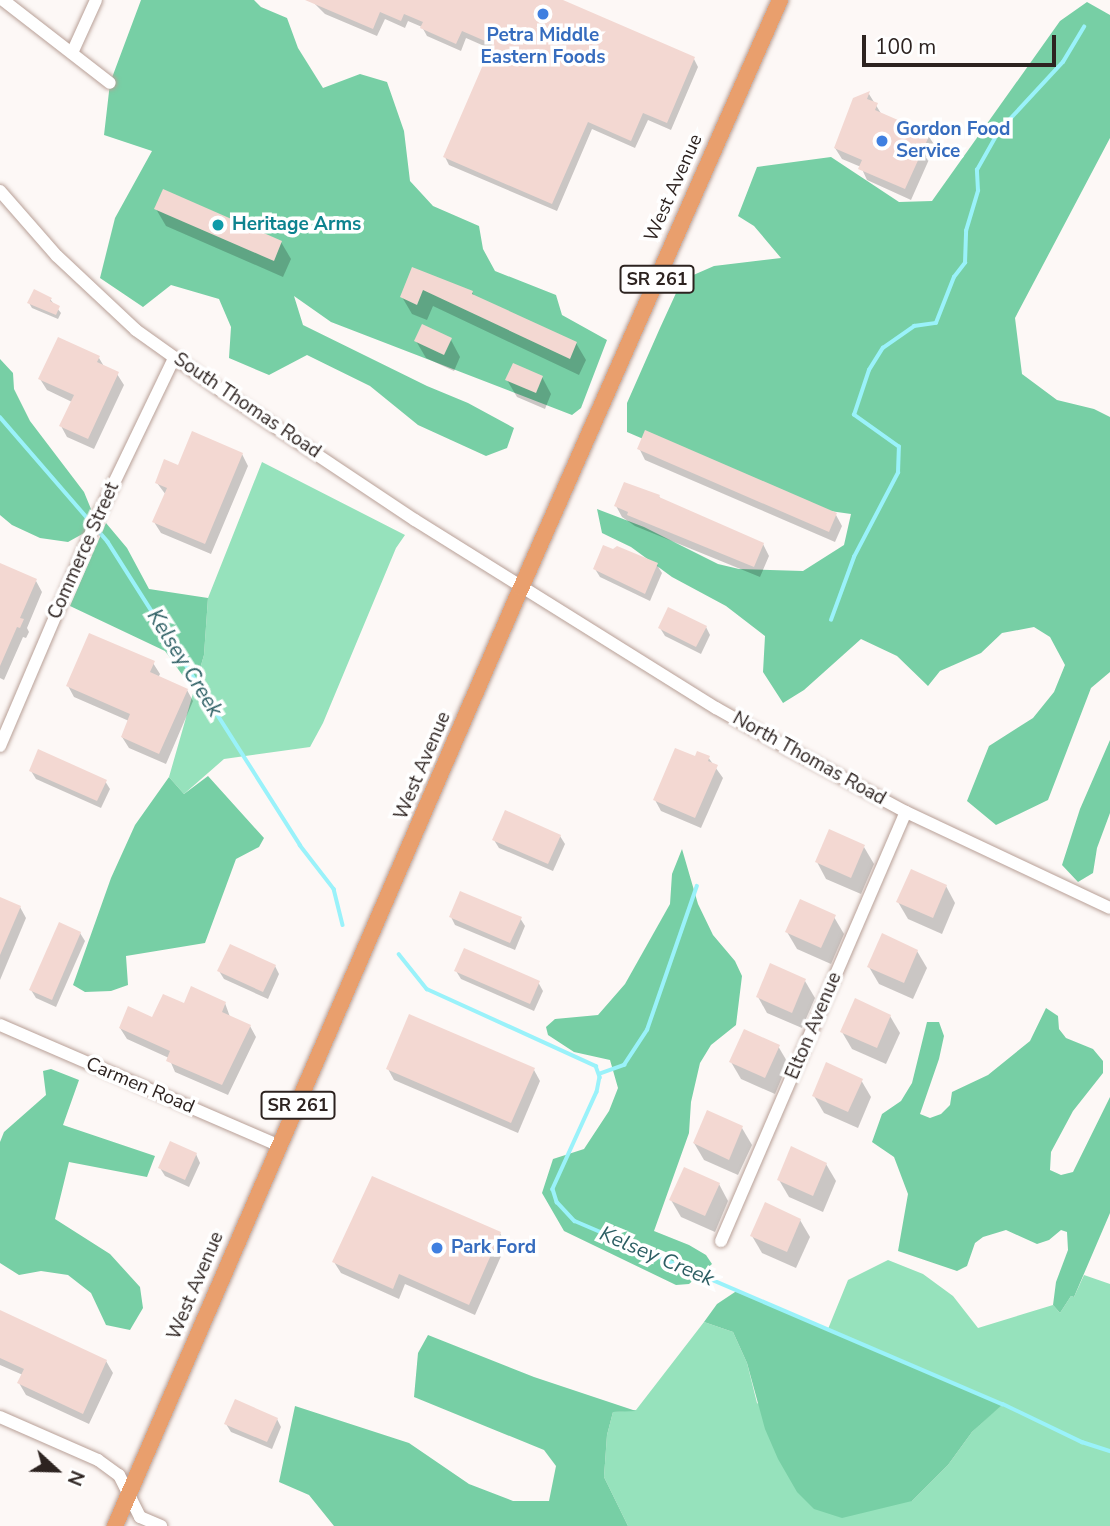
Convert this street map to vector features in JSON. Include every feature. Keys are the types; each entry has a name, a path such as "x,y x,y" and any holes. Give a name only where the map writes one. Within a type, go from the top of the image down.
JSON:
{"main road":[{"name":"West Avenue","path":"116,1526 521,588 780,0"}],"street":[{"path":"3,0 110,83"},
{"path":"72,53 96,0"},
{"name":"South Thomas Road","path":"0,191 96,295 174,358 521,588"},
{"name":"Commerce Street","path":"0,746 100,512 174,358"},
{"name":"North Thomas Road","path":"521,588 716,708 906,812 1110,908"},
{"name":"Elton Avenue","path":"721,1241 906,812"},
{"name":"Carmen Road","path":"0,1025 279,1146"},
{"path":"0,1418 98,1460 119,1475 141,1517 161,1526"}],"green space":[{"path":"141,0 254,0 261,7 287,18 298,48 323,88 360,74 387,82 404,131 410,181 433,206 479,226 483,249 495,271 556,295 562,315 607,340 581,408 572,415 331,322 294,296 303,325 427,386 468,403 514,428 507,448 486,456 418,425 370,386 307,355 269,375 229,358 231,327 219,299 171,285 143,307 100,278 115,218 152,151 104,135 110,83"},
{"path":"1087,2 1110,15 1110,138 1015,318 1022,374 1057,400 1094,409 1110,417 1110,672 1091,688 1048,800 996,825 967,801 989,746 1033,718 1054,692 1065,665 1050,637 1034,627 1002,633 981,653 940,671 928,686 897,656 861,639 804,690 783,703 763,672 765,636 726,606 672,577 631,547 602,533 597,509 644,527 718,564 739,569 803,571 844,545 851,514 802,507 627,432 627,403 660,328 682,280 714,266 781,258 754,226 738,216 757,167 831,157 899,202 932,201 1060,21"},
{"path":"0,359 13,373 14,389 30,421 84,492 91,509 86,532 68,542 40,538 12,525 0,515"},
{"path":"262,462 405,535 396,548 323,723 310,747 224,759 184,794 169,777 204,655 208,598"},
{"path":"106,523 127,548 149,589 208,598 204,655 195,686 186,680 165,651 70,606"},
{"path":"1110,740 1110,813 1097,848 1093,873 1078,882 1062,865 1080,809"},
{"path":"208,776 264,838 259,847 236,859 205,943 126,956 128,985 111,991 85,992 73,985 111,878 135,825 169,777 184,794"},
{"path":"682,849 698,904 713,935 735,961 742,976 736,1025 711,1045 700,1063 691,1102 689,1133 654,1231 689,1245 706,1255 712,1264 689,1284 676,1285 564,1231 542,1193 553,1159 584,1149 609,1111 618,1088 610,1060 574,1052 548,1035 546,1027 555,1019 598,1015 625,984 670,904 672,874"},
{"path":"1046,1008 1058,1016 1059,1029 1066,1038 1093,1049 1103,1061 1103,1073 1073,1111 1051,1152 1050,1170 1061,1175 1073,1172 1110,1097 1110,1213 1074,1297 1071,1296 1060,1313 1053,1305 1056,1282 1068,1250 1067,1232 1061,1230 1049,1240 1037,1244 1006,1230 983,1237 975,1243 967,1266 957,1271 898,1251 908,1194 894,1157 872,1142 882,1114 901,1101 912,1083 927,1022 939,1022 944,1036 920,1114 930,1118 941,1114 950,1105 952,1092 988,1075 1030,1041"},
{"path":"51,1069 79,1080 63,1125 155,1156 147,1177 69,1162 55,1219 110,1254 140,1287 143,1308 130,1330 106,1325 91,1293 68,1275 41,1271 19,1275 0,1263 0,1142 4,1132 46,1095 43,1071"},
{"path":"888,1260 923,1274 953,1296 978,1328 1053,1305 1060,1313 1071,1296 1074,1297 1084,1275 1110,1284 1110,1526 628,1526 604,1477 607,1435 613,1412 636,1410 704,1322 733,1332 747,1363 757,1403 912,1501 948,1465 972,1432 1002,1404 828,1329 848,1280"},
{"path":"738,1290 1003,1404 972,1432 948,1465 912,1501 842,1518 814,1509 797,1492 778,1459 765,1429 747,1363 733,1332 704,1322 717,1304"},
{"path":"428,1335 534,1377 636,1411 613,1412 607,1435 604,1477 628,1526 334,1526 309,1495 279,1482 295,1406 409,1443 469,1484 513,1501 549,1501 556,1466 544,1450 414,1397 418,1353"}],"building":[{"path":"305,0 563,0 695,57 667,123 643,113 631,141 588,122 552,204 443,157 492,44 462,31 456,44 420,28 423,22 404,14 401,21 380,12 373,29"},
{"name":"Gordon Food Service","path":"870,91 867,99 878,103 875,110 930,134 905,189 858,169 862,160 834,148 853,98"},
{"name":"Heritage Arms","path":"163,189 282,241 274,261 154,209"},
{"path":"412,267 473,291 472,294 577,342 570,359 423,290 417,305 400,297"},
{"path":"34,289 52,298 50,301 60,306 56,315 27,303"},
{"path":"422,324 452,338 444,355 414,341"},
{"path":"58,337 100,356 97,362 119,372 88,439 59,426 74,395 38,379"},
{"path":"513,363 543,376 536,393 505,380"},
{"path":"645,430 837,513 829,532 637,449"},
{"path":"192,431 243,453 205,544 152,522 167,488 155,483 164,459 178,465"},
{"path":"624,482 660,495 659,497 764,543 754,567 627,515 628,512 614,506"},
{"path":"603,545 613,549 617,546 658,563 645,594 593,569"},
{"path":"0,563 37,579 20,618 24,619 20,628 17,627 0,666"},
{"path":"668,607 707,626 696,647 658,628"},
{"path":"89,633 155,661 150,672 188,689 159,754 121,737 130,714 66,686"},
{"path":"675,748 695,756 697,751 710,756 708,761 718,765 695,818 653,800"},
{"path":"38,749 107,780 97,801 29,771"},
{"path":"505,810 561,835 548,864 492,840"},
{"path":"829,829 865,845 851,878 815,862"},
{"path":"911,869 947,885 933,918 896,902"},
{"path":"460,891 522,917 510,943 449,917"},
{"path":"0,897 21,906 0,955"},
{"path":"800,899 836,915 821,948 785,932"},
{"path":"59,922 81,932 52,1000 29,990"},
{"path":"882,933 918,950 904,983 867,967"},
{"path":"230,944 276,965 263,992 217,971"},
{"path":"464,948 540,981 530,1004 454,971"},
{"path":"770,963 806,979 792,1013 756,997"},
{"path":"191,986 226,1002 222,1012 251,1025 222,1085 166,1061 170,1051 119,1028 128,1006 152,1017 163,994 184,1003"},
{"path":"855,998 891,1015 877,1048 840,1032"},
{"path":"409,1014 535,1068 511,1123 386,1069"},
{"path":"744,1029 780,1045 765,1078 729,1062"},
{"path":"826,1062 863,1079 848,1112 812,1096"},
{"path":"707,1110 743,1126 729,1160 693,1143"},
{"path":"170,1141 197,1153 185,1180 158,1168"},
{"path":"791,1146 827,1163 813,1196 777,1180"},
{"path":"684,1167 720,1183 705,1216 669,1200"},
{"name":"Park Ford","path":"372,1176 501,1232 469,1305 399,1274 393,1289 332,1262"},
{"path":"765,1202 801,1219 787,1252 750,1236"},
{"path":"0,1310 107,1360 83,1414 17,1383 24,1369 0,1358"},
{"path":"235,1399 278,1418 267,1442 224,1424"}],"waterway":[{"path":"831,620 854,557 898,473 899,447 854,415 869,370 883,348 914,326 936,323 954,277 965,263 966,231 978,191 977,170 999,131 1063,62 1084,27"},
{"name":"Kelsey Creek","path":"0,417 91,522"},
{"name":"Kelsey Creek","path":"96,528 108,542 300,845 334,889 343,925"},
{"path":"599,1074 624,1065 647,1030 697,886"},
{"name":"Kelsey Creek","path":"399,954 427,989 596,1066 600,1077 597,1092 553,1189 557,1202 575,1221 1003,1404 1082,1442 1110,1451"}],"place":[{"name":"Petra Middle Eastern Foods","path":"543,14"},
{"name":"Gordon Food Service","path":"882,141"},
{"name":"Heritage Arms","path":"218,225"},
{"name":"Park Ford","path":"437,1248"}]}
